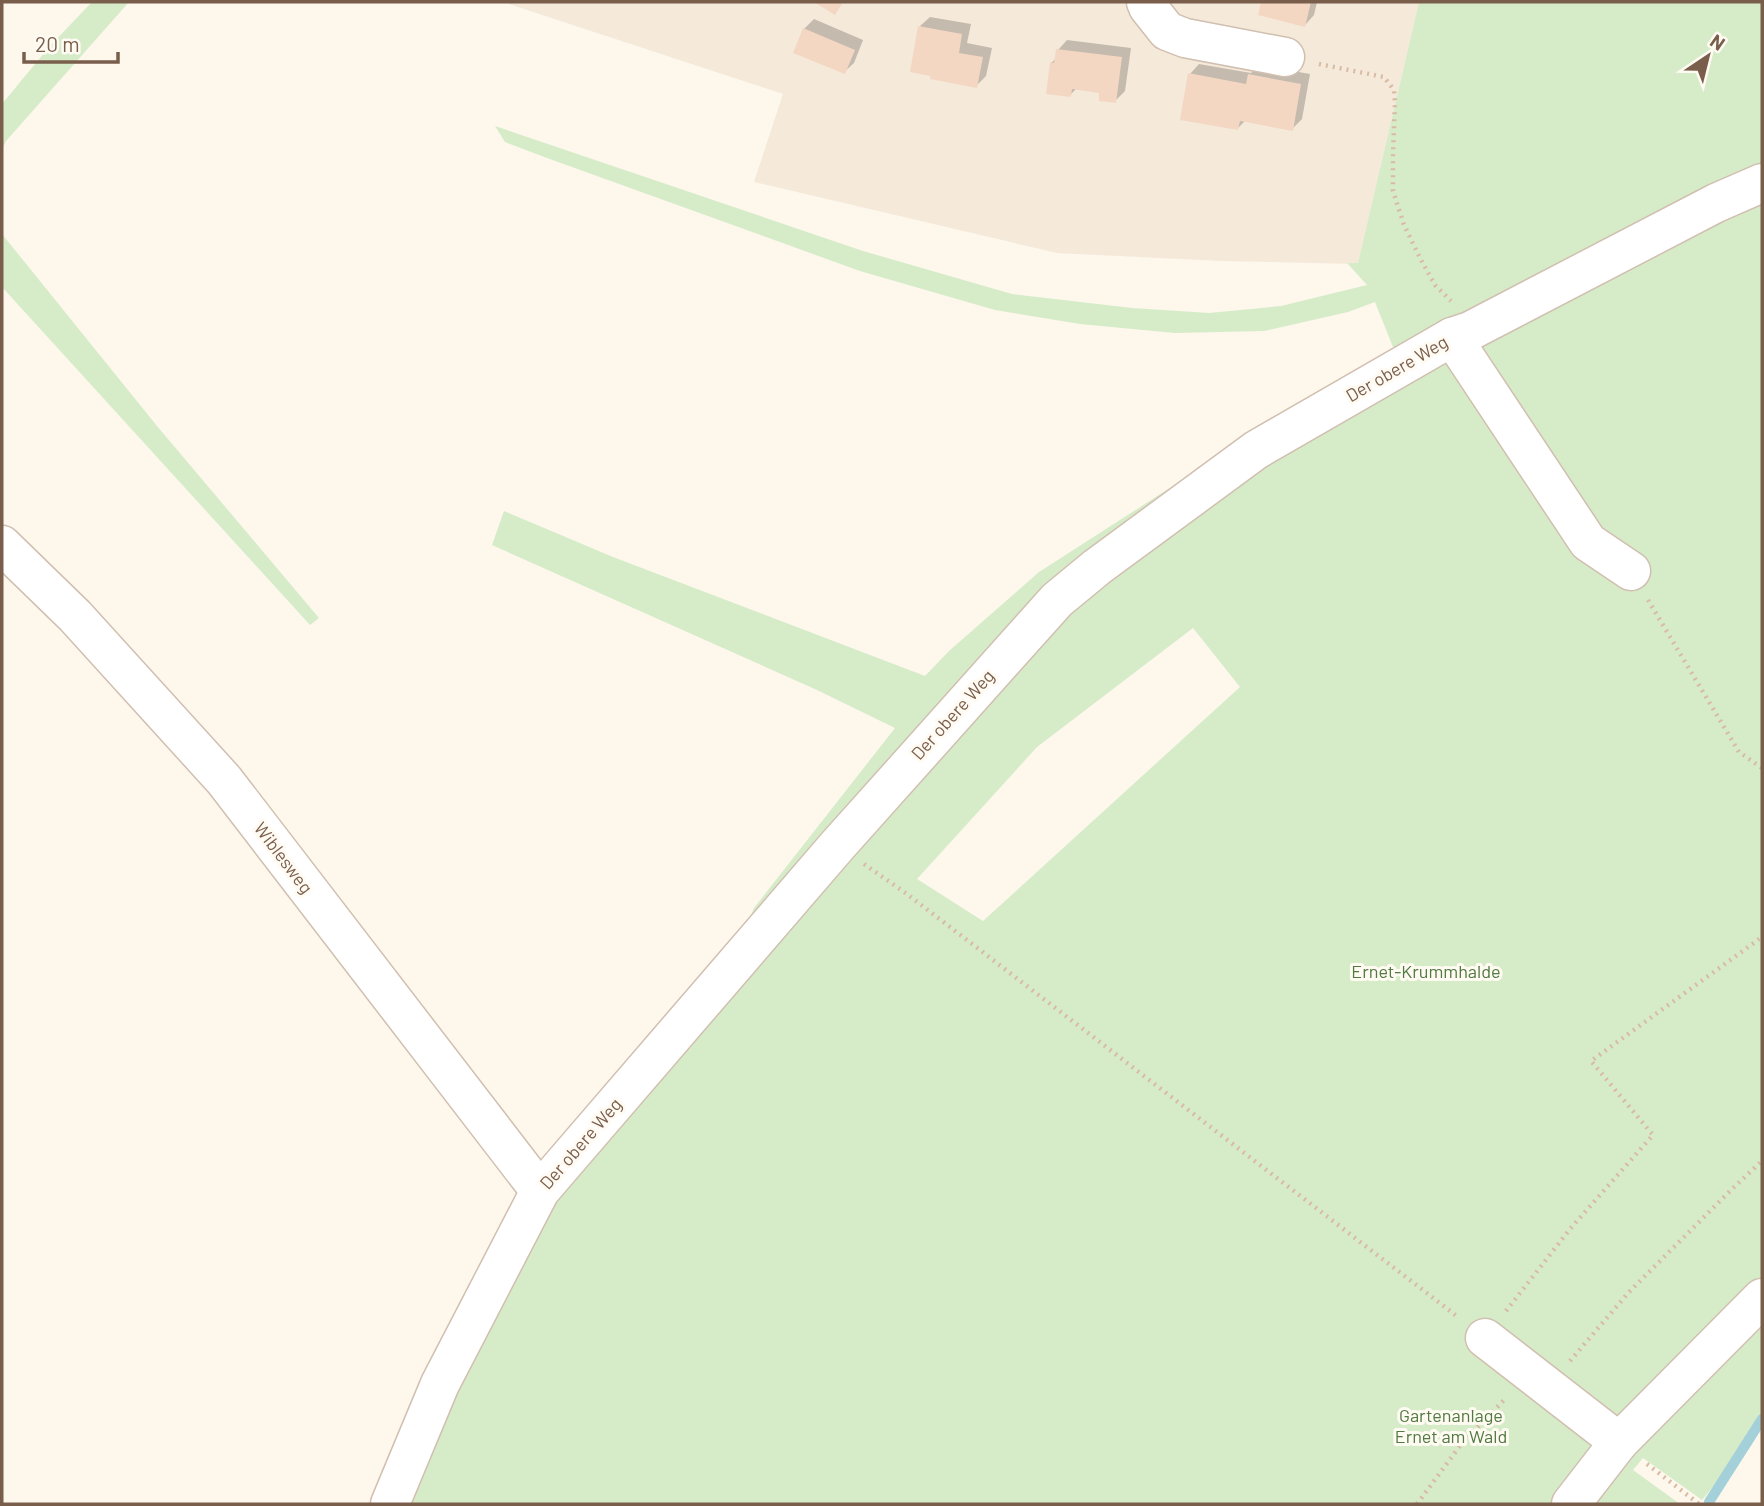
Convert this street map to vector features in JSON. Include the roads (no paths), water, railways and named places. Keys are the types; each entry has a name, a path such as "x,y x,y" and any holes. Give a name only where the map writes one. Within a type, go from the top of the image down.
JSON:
{"lane":[{"path":"1146,2 1167,31 1185,38 1285,57"},
{"name":"Der obere Weg","path":"390,1504 440,1384 540,1191 837,846 1057,600 1097,566 1256,450 1452,320 1470,331 1762,183"},
{"path":"1452,320 1588,542 1631,571"},
{"name":"Wiblesweg","path":"2,545 75,615 224,780 540,1191"},
{"path":"1571,1504 1619,1442 1762,1298"},
{"path":"1485,1338 1619,1442"}],"waterway":[{"path":"1709,1502 1762,1419"}],"park label":[{"name":"Ernet-Krummhalde","path":"1426,972"},
{"name":"Gartenanlage Ernet am Wald","path":"1451,1426"}]}
